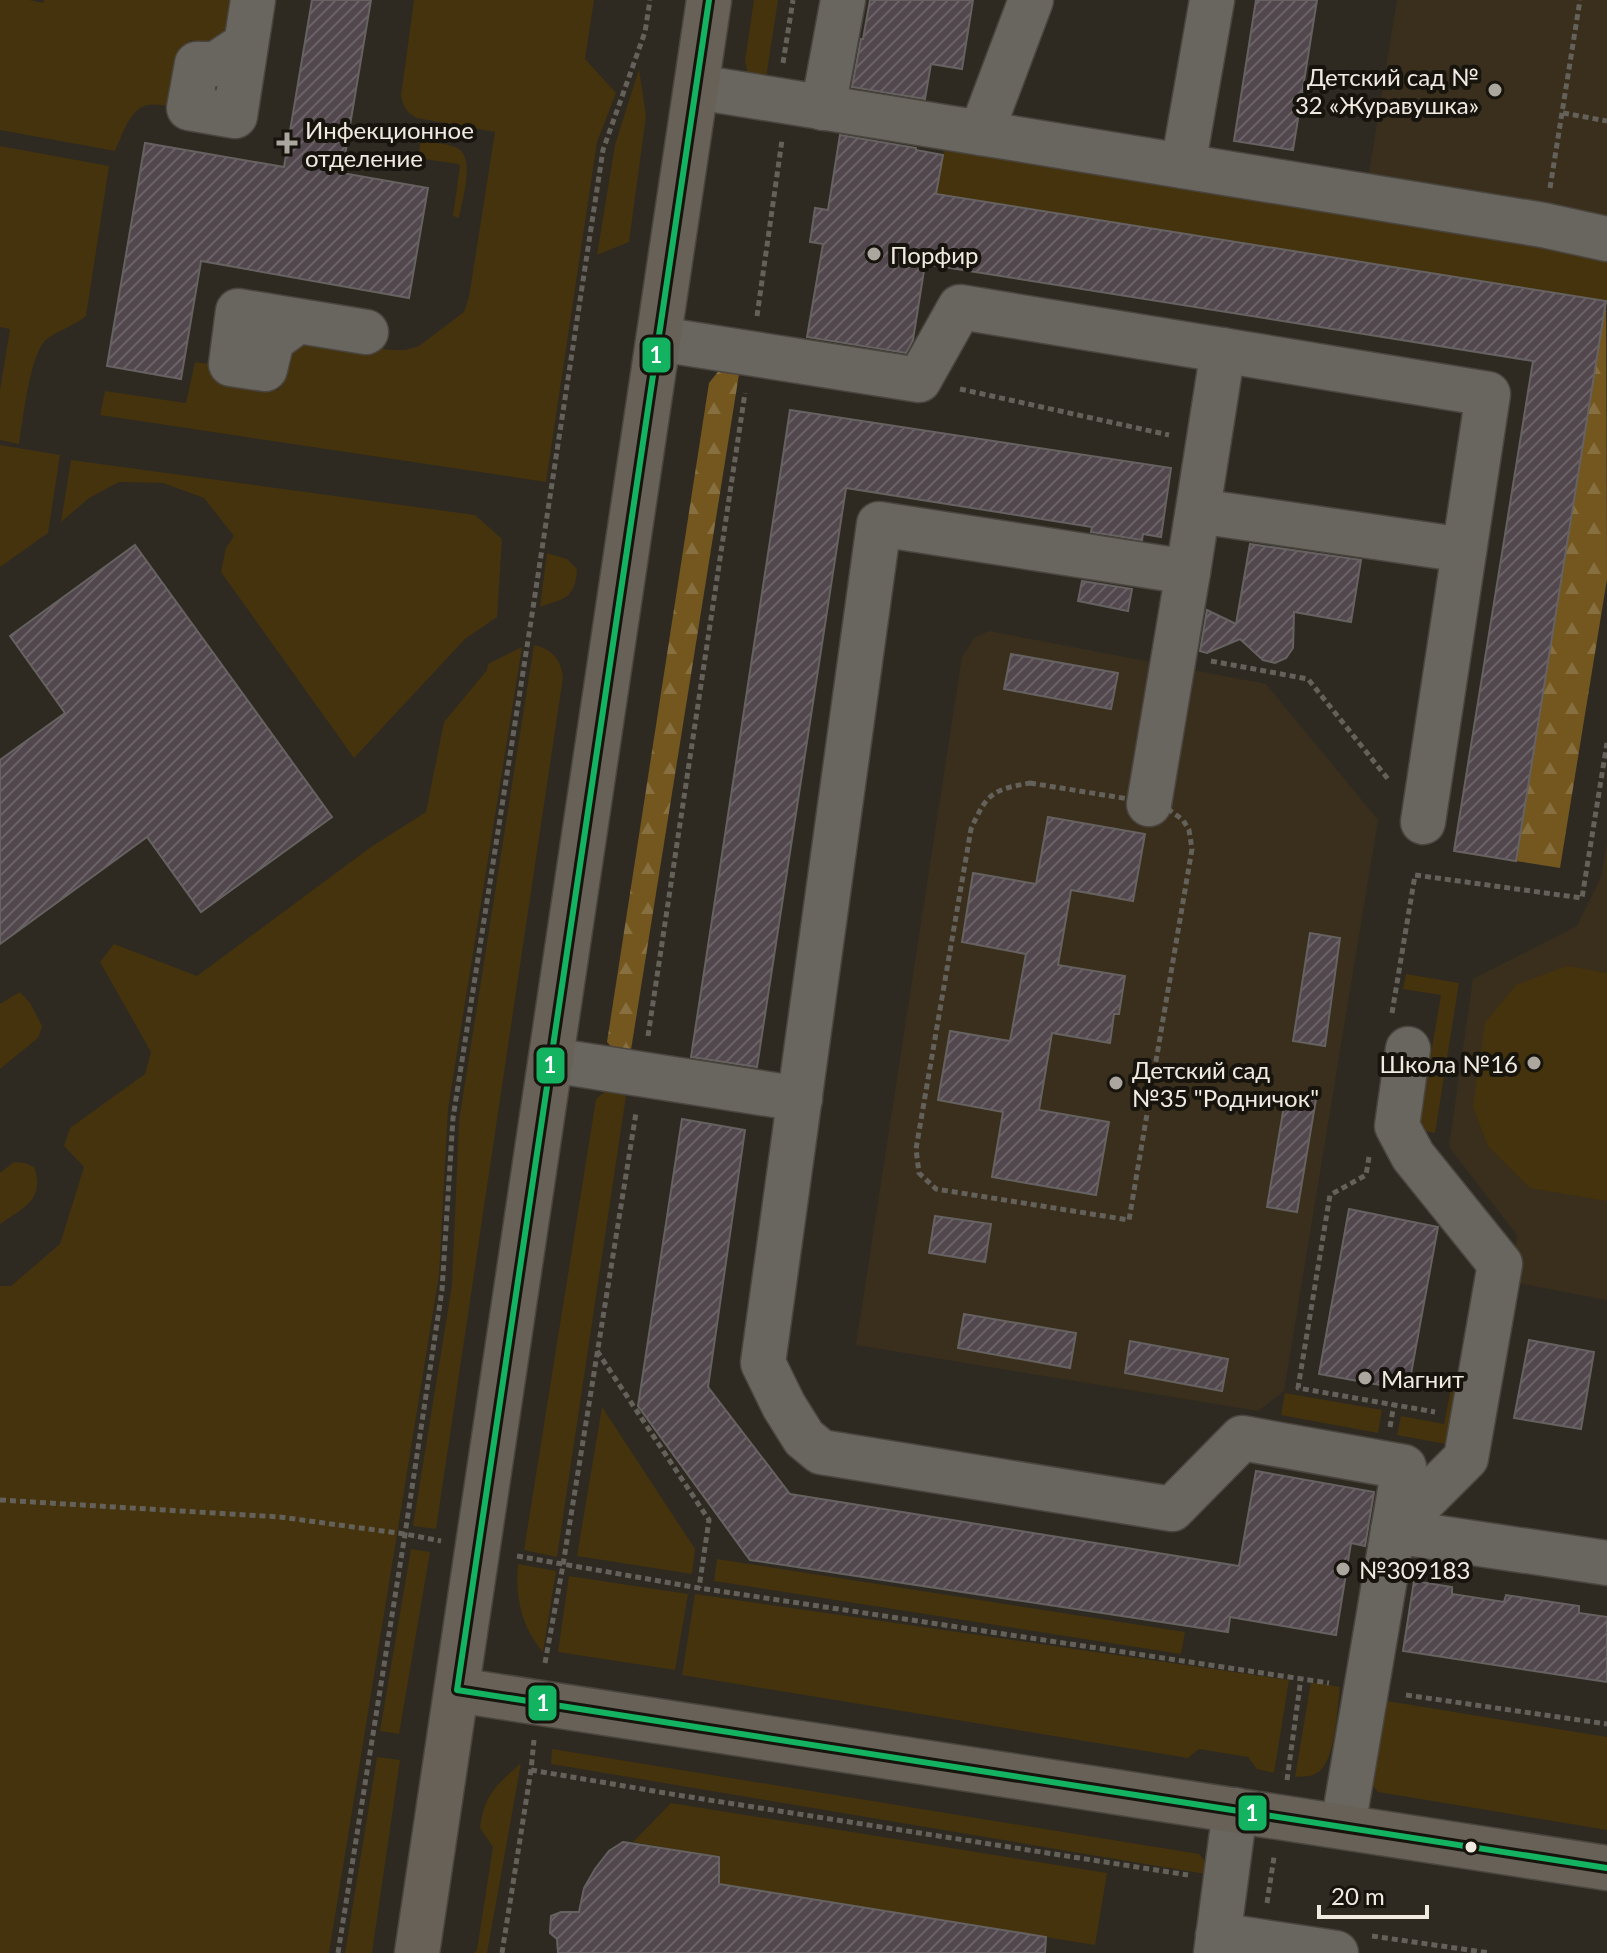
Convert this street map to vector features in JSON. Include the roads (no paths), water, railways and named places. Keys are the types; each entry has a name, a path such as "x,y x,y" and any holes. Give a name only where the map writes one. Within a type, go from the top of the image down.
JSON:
{"main road":[{"path":"417,1953 709,0"},
{"path":"457,1690 1607,1868"}],"lane":[{"path":"246,44 253,0"},
{"path":"806,105 843,0"},
{"path":"981,133 1031,0"},
{"path":"1183,166 1212,0"},
{"path":"697,87 1543,225 1607,239"},
{"path":"659,339 919,380 960,307 1488,394 1423,822"},
{"path":"298,321 366,332"},
{"path":"1149,804 1223,350"},
{"path":"1198,511 1464,550"},
{"path":"1188,572 879,524 763,1363 804,1438 821,1452 1172,1509 1242,1438 1404,1467 1343,1826"},
{"path":"1393,1531 1466,1458 1500,1264 1413,1156 1397,1126 1408,1049"},
{"path":"551,1060 800,1099"},
{"path":"1393,1531 1607,1563"},
{"path":"1235,1810 1217,1944 1352,1944"}],"place":[{"name":"Детский сад № 32 «Журавушка»","path":"1495,90"},
{"name":"Инфекционное отделение","path":"287,143"},
{"name":"Порфир","path":"874,254"},
{"name":"Школа №16","path":"1534,1063"},
{"name":"Детский сад №35 \"Родничок\"","path":"1116,1083"},
{"name":"Магнит","path":"1365,1378"},
{"name":"№309183","path":"1343,1569"}]}
